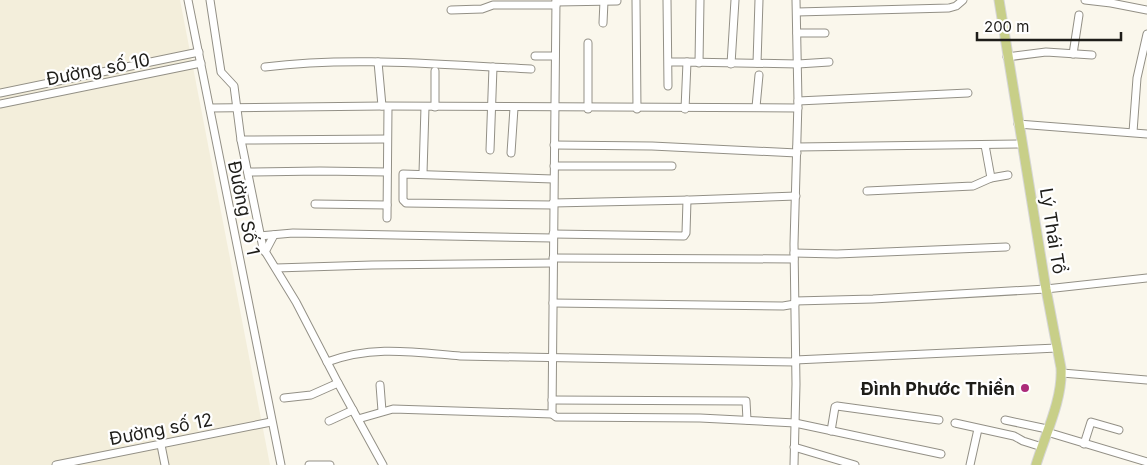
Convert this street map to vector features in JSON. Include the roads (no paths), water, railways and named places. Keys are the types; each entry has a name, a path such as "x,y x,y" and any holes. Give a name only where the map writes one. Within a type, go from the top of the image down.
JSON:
{"main road":[{"name":"Lý Thái Tổ","path":"999,0 1021,144 1062,373 1059,394 1042,447 1039,464"}],"street":[{"name":"Đường Số 1","path":"188,0 281,465"},
{"path":"210,0 221,72 234,86 241,140 259,236 265,252 296,302 338,383 385,465"},
{"path":"636,0 637,109"},
{"path":"667,0 668,86"},
{"path":"699,63 700,0"},
{"path":"731,64 735,0"},
{"path":"756,63 759,0"},
{"path":"794,465 794,256 798,105 796,0"},
{"path":"797,12 949,8 956,6 963,0"},
{"path":"1085,0 1147,10"},
{"path":"603,23 604,1"},
{"path":"452,10 556,2 617,1"},
{"path":"552,414 556,2"},
{"path":"1073,54 1080,15"},
{"path":"797,33 825,33"},
{"path":"1133,132 1137,78 1147,34"},
{"path":"588,43 588,108"},
{"name":"Đường số 10","path":"0,92 199,52"},
{"path":"1007,57 1039,52 1092,55"},
{"path":"536,56 555,56"},
{"path":"265,67 300,63 378,62 531,69"},
{"path":"378,62 388,139 387,218"},
{"path":"669,62 731,64 829,62"},
{"path":"686,109 687,62"},
{"name":"Đường số 10","path":"0,104 201,63"},
{"path":"490,150 493,67"},
{"path":"435,71 435,107"},
{"path":"756,107 759,75"},
{"path":"210,108 385,106 686,109 798,105 968,93"},
{"path":"423,173 425,107"},
{"path":"510,153 514,108"},
{"path":"1018,124 1147,134"},
{"path":"241,140 388,139"},
{"path":"985,144 991,178"},
{"path":"554,145 797,150 1021,144"},
{"path":"554,166 672,166"},
{"path":"248,172 387,172"},
{"path":"554,179 403,173 405,203 553,204 796,196"},
{"path":"867,191 974,186 991,178 1008,175"},
{"path":"259,236 293,233 684,236 686,233 687,200"},
{"path":"315,204 387,205"},
{"path":"265,252 274,235"},
{"path":"276,268 794,256 1006,247"},
{"path":"553,303 783,306 795,303 1046,289 1147,278"},
{"path":"327,362 350,354 374,351 407,351 460,356 795,361 1057,348"},
{"path":"1062,373 1147,380"},
{"path":"284,398 311,395 338,383"},
{"path":"380,385 382,411"},
{"path":"552,400 746,401 747,420"},
{"path":"831,431 832,415 835,407 838,406 939,420"},
{"path":"358,419 393,408 552,414 556,417 747,420 795,423 941,454"},
{"path":"329,421 353,410"},
{"path":"1005,420 1147,462"},
{"name":"Đường số 12","path":"56,465 272,422"},
{"path":"1084,444 1092,422 1119,430"},
{"path":"955,423 1014,436 1042,447"},
{"path":"970,465 978,429"},
{"path":"161,445 165,465"},
{"path":"794,447 855,465"},
{"path":"309,465 330,465"}],"place":[{"name":"Đình Phước Thiền","path":"1025,388"}]}
